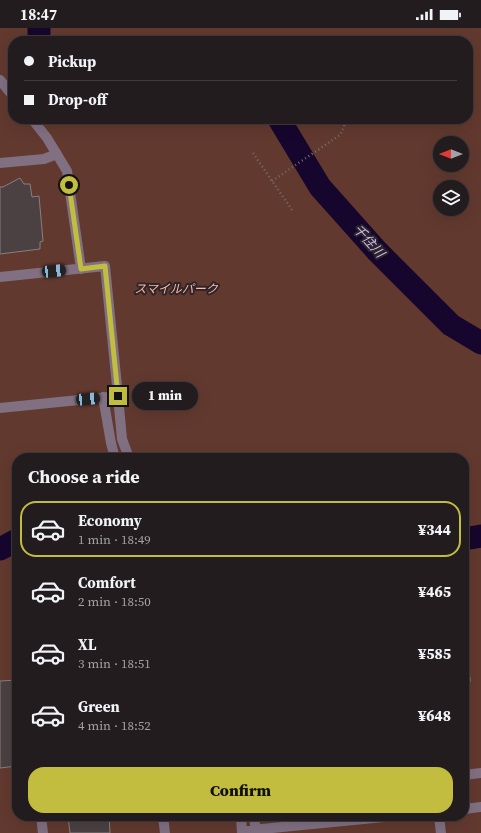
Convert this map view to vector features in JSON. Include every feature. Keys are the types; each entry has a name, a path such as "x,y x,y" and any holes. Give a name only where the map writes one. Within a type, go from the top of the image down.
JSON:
{"street":[{"path":"0,80 8,90"},
{"path":"36,124 48,138 68,171 81,269"},
{"path":"0,163 44,159 57,154"},
{"path":"0,277 105,266 122,439 127,453"},
{"path":"0,408 118,396"},
{"path":"103,398 114,453"},
{"path":"469,774 481,773"},
{"path":"469,808 481,807"},
{"path":"42,821 43,833"},
{"path":"164,821 165,833"},
{"path":"241,821 242,832 348,821"},
{"path":"254,821 255,831"},
{"path":"440,821 441,833"}],"path":[{"path":"272,181 340,135 344,124"},
{"path":"253,153 292,210"}],"green space":[{"name":"スマイルパーク","path":"0,28 481,28 481,833 0,833"}],"building":[{"path":"20,178 24,184 30,184 32,197 39,196 43,241 40,242 40,249 0,254 0,187 3,187"},
{"path":"12,680 12,767 0,768 0,681"},
{"path":"69,821 109,821 110,833 70,833"}],"waterway":[{"name":"千住川","path":"39,28 39,36"},
{"name":"千住川","path":"282,124 320,187 377,251 451,325 481,343"},
{"name":"千住川","path":"469,538 481,536"},
{"name":"千住川","path":"0,549 12,543"}],"route":[{"path":"69,185 81,269 105,266 118,396"}]}
